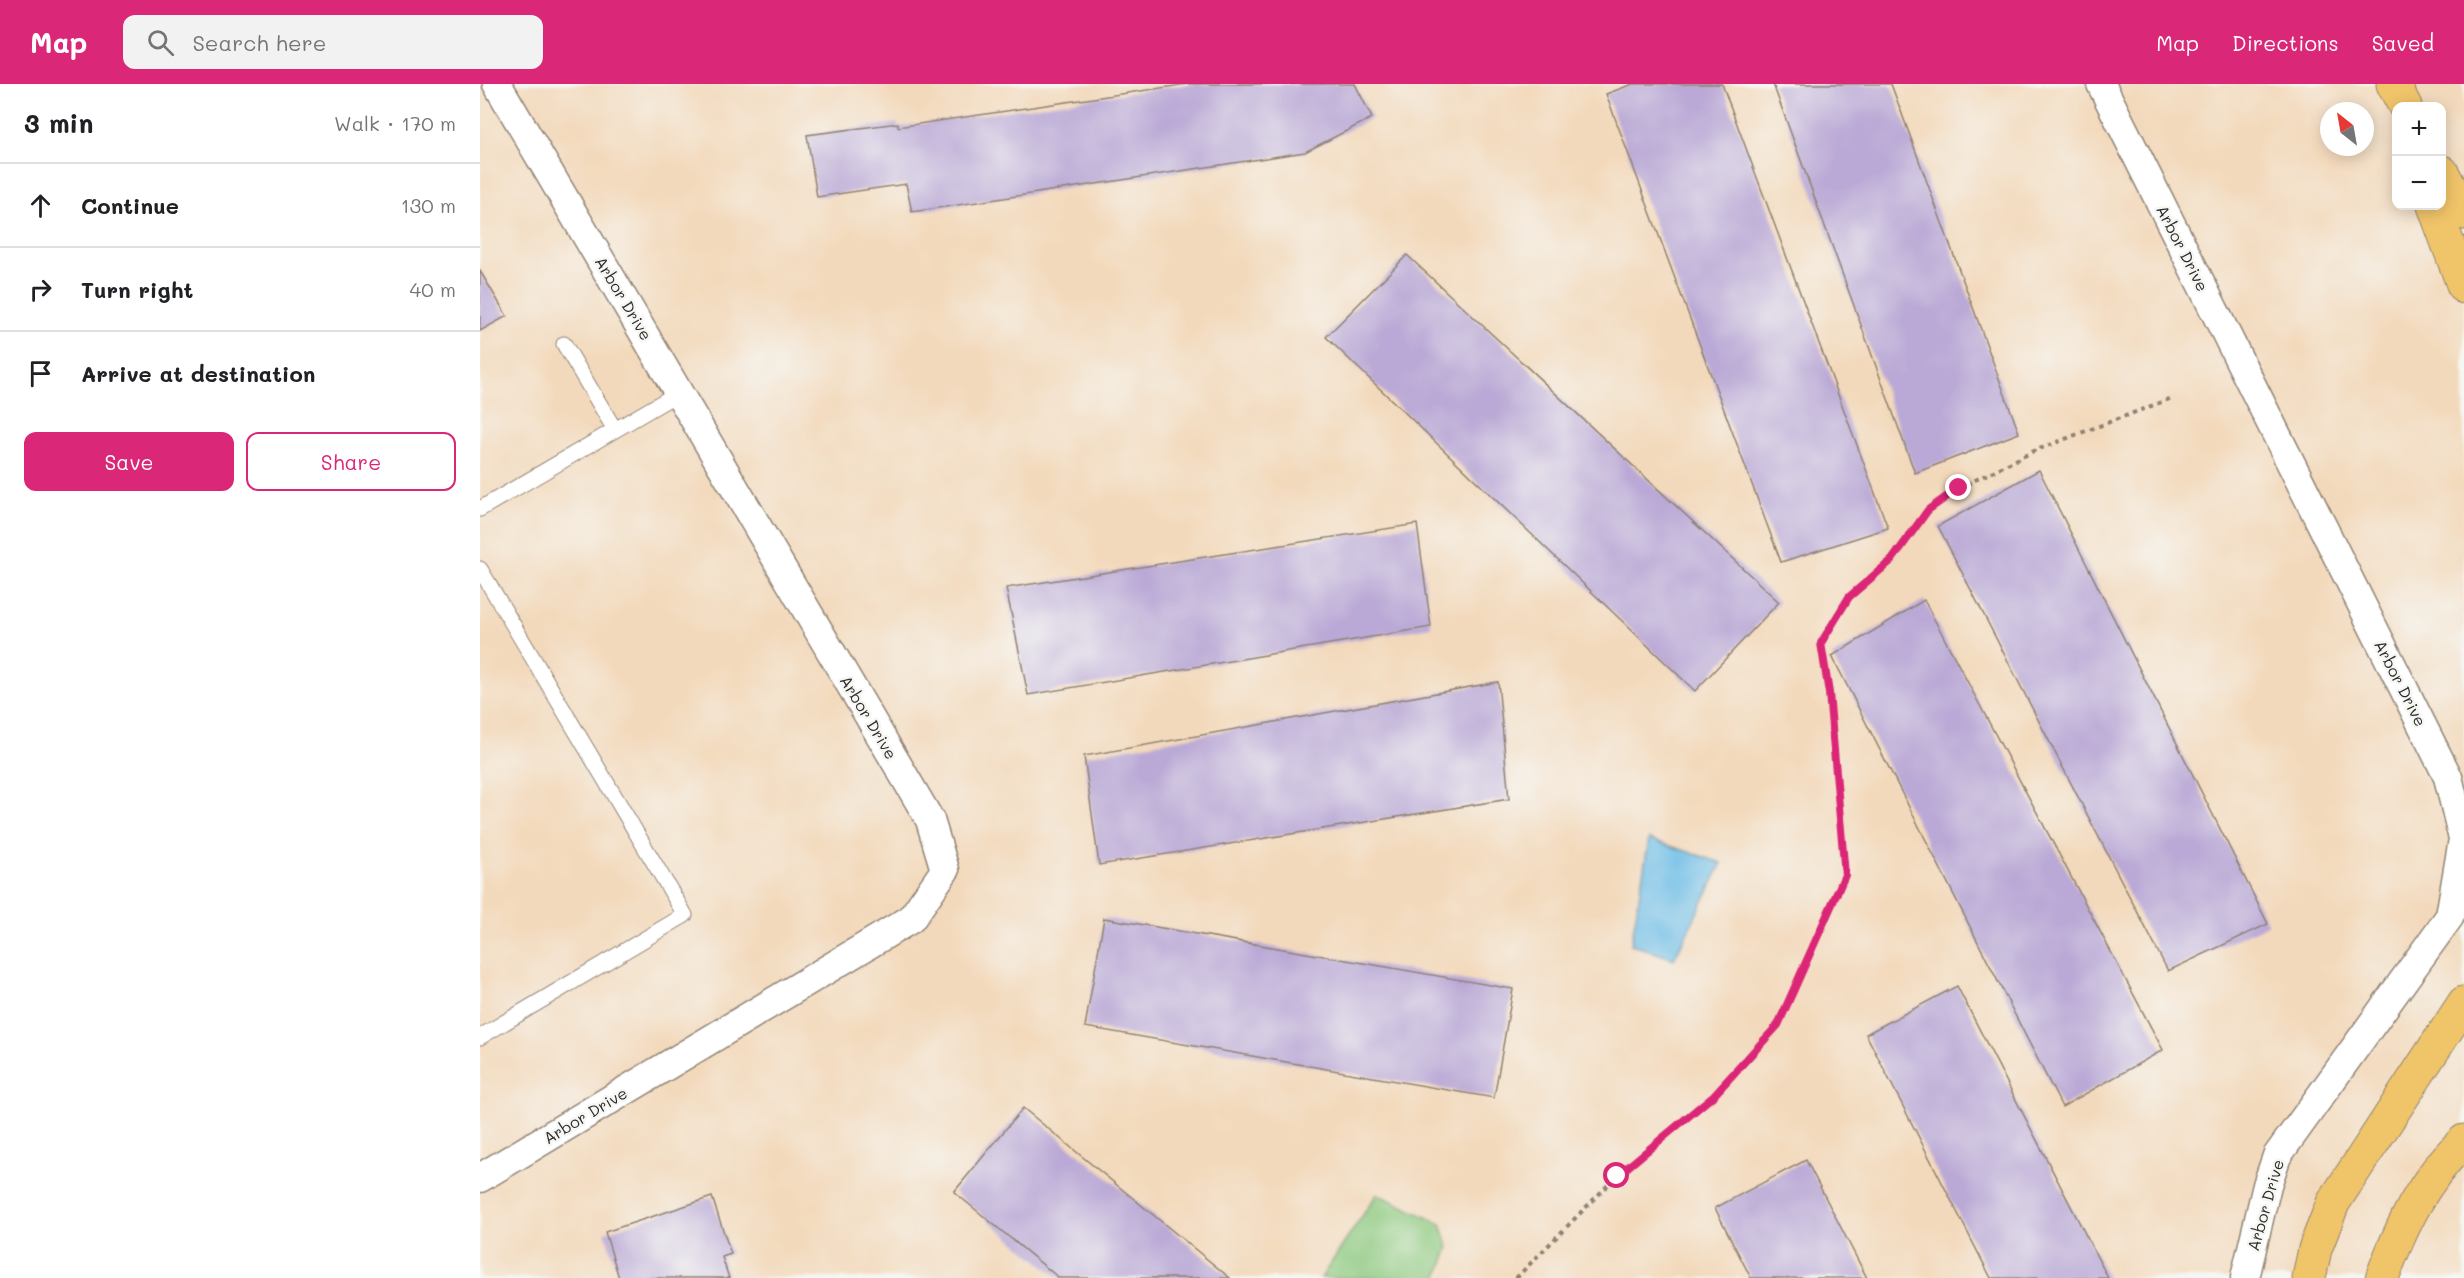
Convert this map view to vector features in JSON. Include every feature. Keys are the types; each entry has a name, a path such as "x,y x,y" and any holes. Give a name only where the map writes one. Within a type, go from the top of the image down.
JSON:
{"highway":[{"path":"2388,84 2395,102"},
{"path":"2393,84 2403,102"},
{"path":"2446,179 2464,213"},
{"path":"2435,210 2464,287"},
{"path":"2309,1278 2315,1248 2332,1203 2464,1003"},
{"path":"2382,1278 2407,1216 2428,1182 2464,1141"}],"street":[{"name":"Arbor Drive","path":"480,1178 911,919 945,870 930,820 497,84"},
{"name":"Arbor Drive","path":"2101,84 2448,777 2463,839 2450,916 2277,1156 2267,1185 2246,1278"}],"lane":[{"path":"564,344 615,430"},
{"path":"480,509 678,393"},
{"path":"480,570 685,915 480,1037"}],"path":[{"path":"1516,1278 1617,1176 1714,1095 1778,1025 1845,875 1829,693 1821,643 1849,597 1892,560 1928,510 1959,488 2034,451 2172,398"}],"green space":[{"path":"1377,1194 1441,1224 1449,1248 1437,1278 1321,1278"}],"water":[{"path":"1649,839 1722,863 1674,959 1631,944"}],"building":[{"path":"1188,84 1355,84 1372,118 1305,152 912,212 906,184 817,197 807,135 898,123 898,127"},
{"path":"1633,84 1722,84 1888,528 1781,562 1606,94"},
{"path":"1773,84 1891,84 2019,433 1915,473"},
{"path":"1407,255 1779,602 1695,691 1326,337"},
{"path":"480,271 507,316 480,331"},
{"path":"2039,470 2268,924 2168,971 1938,526"},
{"path":"1417,524 1431,627 1028,695 1006,588"},
{"path":"1924,600 2163,1050 2062,1107 1832,656"},
{"path":"1498,682 1509,799 1099,865 1084,756"},
{"path":"1104,918 1513,989 1494,1098 1085,1027"},
{"path":"1957,986 2108,1278 1991,1278 1866,1034"},
{"path":"1023,1108 1230,1278 1059,1278 954,1192"},
{"path":"1806,1160 1867,1278 1751,1278 1715,1208"},
{"path":"712,1197 731,1254 722,1257 729,1278 619,1278 605,1232"}],"route":[{"path":"1617,1176 1714,1095 1778,1025 1845,875 1829,693 1821,643 1849,597 1892,560 1928,510 1959,488"}]}
